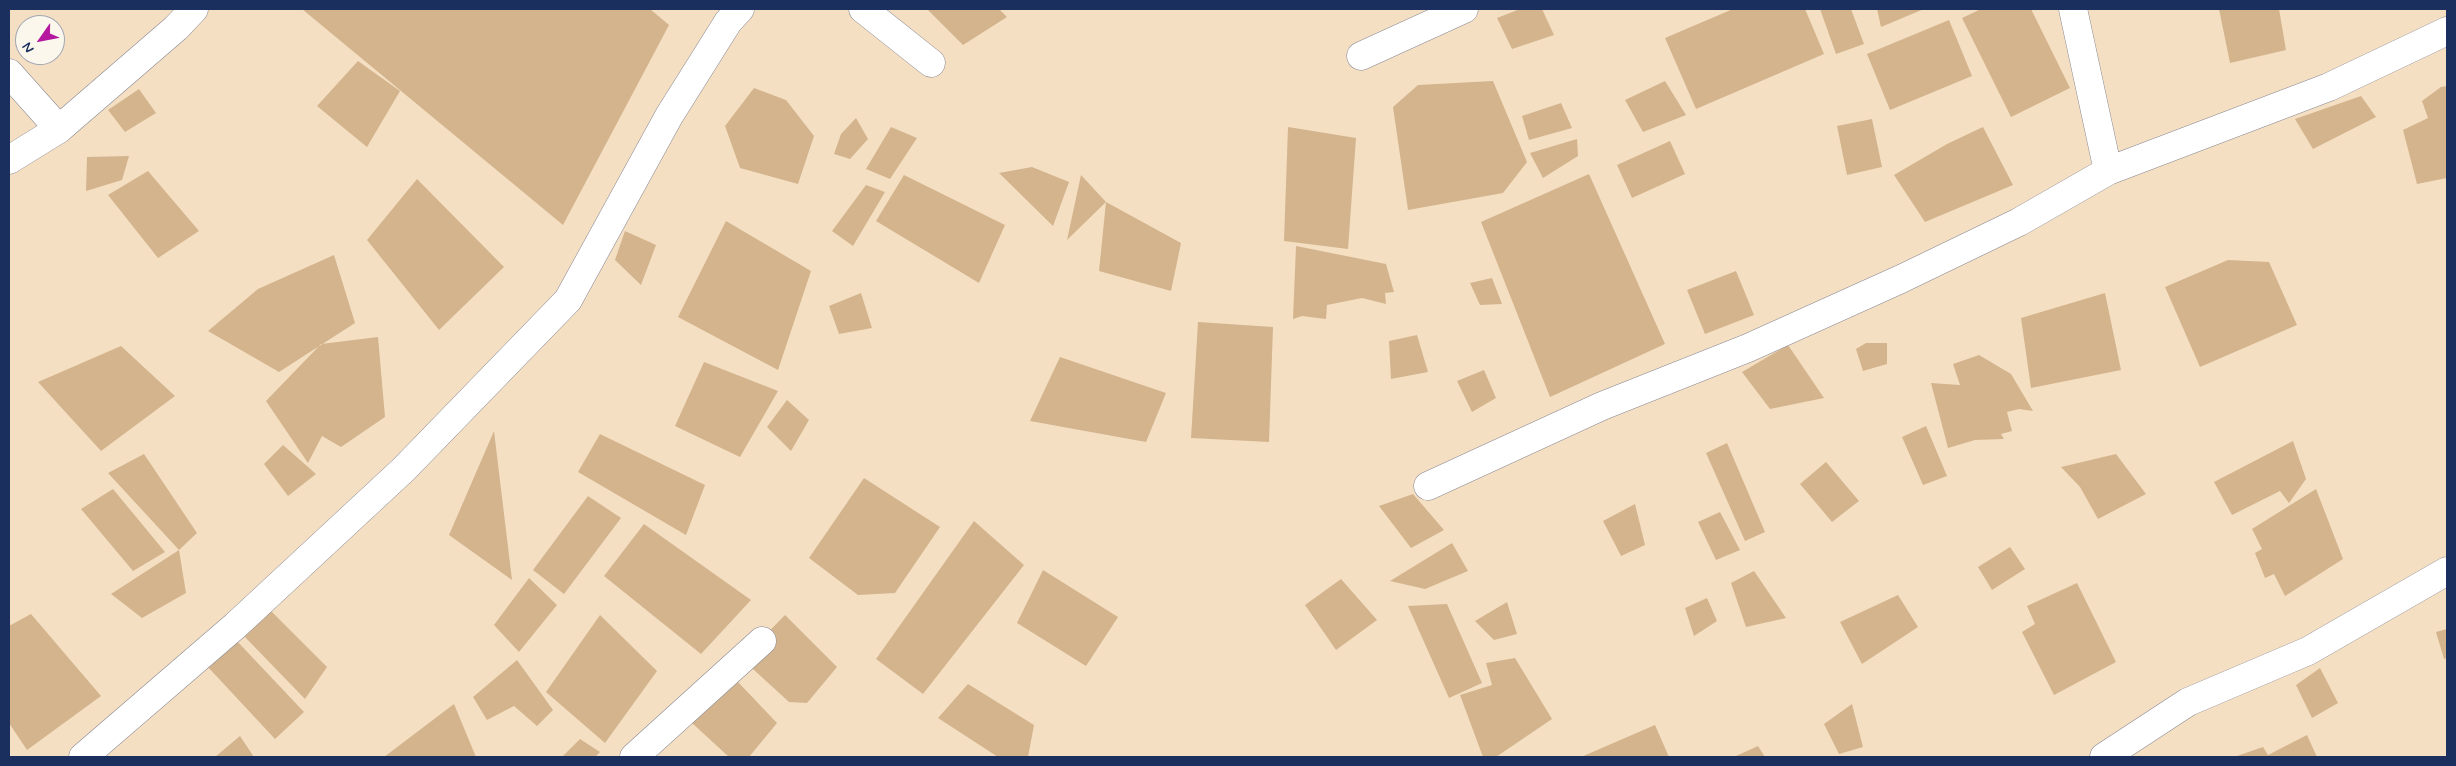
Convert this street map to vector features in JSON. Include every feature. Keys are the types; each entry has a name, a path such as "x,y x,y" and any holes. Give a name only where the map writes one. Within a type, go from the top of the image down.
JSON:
{"street":[{"path":"9,160 58,128 176,28 194,9"},
{"path":"83,757 235,626 404,469 568,300 669,116 728,22 740,9"},
{"path":"863,9 931,63"},
{"path":"1361,56 1464,9"},
{"path":"2073,9 2108,170"},
{"path":"1428,486 1602,406 1748,348 1902,280 2019,222 2108,170 2329,87 2447,32"},
{"path":"9,73 58,128"},
{"path":"2104,757 2188,702 2308,651 2447,571"},
{"path":"634,757 762,641"}],"building":[{"path":"302,9 650,9 669,25 563,225"},
{"path":"927,9 999,9 1007,17 963,45"},
{"path":"1520,9 1542,9 1554,35 1512,49 1497,18"},
{"path":"1733,9 1805,9 1824,54 1696,109 1665,38"},
{"path":"1820,9 1851,9 1864,44 1836,54"},
{"path":"1877,9 1924,9 1881,27"},
{"path":"1981,9 2031,9 2070,88 2011,117 1962,18"},
{"path":"2219,9 2279,9 2286,50 2230,63"},
{"path":"1949,20 1972,76 1890,110 1867,54"},
{"path":"358,61 400,91 367,147 317,106"},
{"path":"1493,81 1527,162 1503,193 1408,210 1393,107 1418,85"},
{"path":"1665,81 1686,115 1643,132 1625,100"},
{"path":"2447,86 2447,178 2417,184 2403,130 2428,118 2422,101 2441,87"},
{"path":"754,88 786,100 814,136 798,184 740,168 725,126"},
{"path":"139,89 156,113 125,132 108,110"},
{"path":"2361,96 2376,117 2313,149 2295,119"},
{"path":"1561,103 1572,128 1529,140 1522,116"},
{"path":"856,118 868,139 850,159 834,154 841,134"},
{"path":"1872,119 1882,167 1847,175 1837,126"},
{"path":"891,127 917,138 890,179 866,169"},
{"path":"1288,127 1356,138 1348,249 1284,241"},
{"path":"1983,127 2013,185 1925,222 1894,175 1947,144"},
{"path":"1577,139 1578,156 1543,178 1530,153"},
{"path":"1670,141 1685,174 1632,198 1617,165"},
{"path":"129,156 122,180 86,191 87,157"},
{"path":"1032,167 1069,182 1053,226 999,173"},
{"path":"148,171 199,231 158,258 108,195"},
{"path":"1589,174 1665,344 1550,397 1481,222"},
{"path":"904,175 1005,225 979,283 876,221"},
{"path":"1081,175 1106,202 1067,240"},
{"path":"417,179 504,267 439,330 367,240"},
{"path":"866,185 885,192 853,246 832,231"},
{"path":"1106,202 1181,243 1171,291 1099,271"},
{"path":"726,221 811,271 778,370 678,317"},
{"path":"625,231 656,245 641,285 615,260"},
{"path":"1296,246 1386,264 1394,292 1385,293 1386,304 1362,298 1327,305 1326,319 1302,316 1293,319"},
{"path":"334,255 355,323 279,372 208,331 258,289"},
{"path":"2228,260 2269,262 2297,325 2200,367 2165,287"},
{"path":"1736,271 1754,315 1705,334 1687,290"},
{"path":"1492,278 1502,304 1480,305 1470,283"},
{"path":"861,293 872,328 839,334 829,306"},
{"path":"2105,293 2121,370 2031,388 2021,318"},
{"path":"1198,322 1273,327 1269,442 1191,438"},
{"path":"1417,335 1428,372 1391,379 1389,341"},
{"path":"378,337 385,417 341,447 322,436 308,463 266,401 321,344"},
{"path":"1866,343 1887,343 1887,364 1863,371 1856,349"},
{"path":"1788,345 1824,398 1770,409 1742,372"},
{"path":"121,346 175,396 101,451 38,382"},
{"path":"1979,355 2011,374 2033,411 2019,409 2007,412 2012,431 2001,434 2004,439 1975,440 1948,448 1931,383 1960,385 1953,364"},
{"path":"1060,357 1166,393 1146,442 1030,421"},
{"path":"704,362 778,391 740,457 675,426"},
{"path":"1484,370 1496,398 1472,412 1457,381"},
{"path":"787,400 809,420 791,451 767,427"},
{"path":"1926,426 1947,476 1923,485 1902,437"},
{"path":"494,431 512,580 449,535"},
{"path":"600,434 705,485 686,535 578,472"},
{"path":"2293,441 2306,479 2289,503 2280,491 2232,515 2214,482"},
{"path":"1727,443 1765,532 1745,541 1706,453"},
{"path":"283,445 316,474 288,496 264,464"},
{"path":"144,454 197,533 179,550 108,473"},
{"path":"2116,454 2146,494 2098,519 2080,487 2061,467"},
{"path":"1826,462 1859,501 1832,522 1800,484"},
{"path":"864,478 940,527 895,593 858,595 809,558"},
{"path":"113,489 165,552 133,571 81,509"},
{"path":"2316,489 2343,559 2285,596 2274,574 2265,578 2255,553 2262,549 2252,529"},
{"path":"1413,494 1444,530 1411,548 1379,506"},
{"path":"588,496 621,518 564,594 533,570"},
{"path":"1635,504 1645,545 1621,556 1603,521"},
{"path":"1720,512 1740,550 1716,560 1698,522"},
{"path":"974,521 1024,565 923,694 876,659"},
{"path":"644,524 751,600 701,654 604,576"},
{"path":"1452,543 1468,571 1425,589 1390,581"},
{"path":"2010,547 2025,569 1992,590 1978,567"},
{"path":"179,550 186,593 142,618 111,594"},
{"path":"1043,570 1118,617 1086,666 1017,623"},
{"path":"1754,571 1786,618 1746,627 1731,583"},
{"path":"529,578 557,605 519,652 494,625"},
{"path":"1341,579 1377,620 1336,650 1305,605"},
{"path":"2077,583 2116,662 2054,695 2022,632 2035,624 2027,606"},
{"path":"1898,595 1918,627 1862,664 1840,622"},
{"path":"1707,598 1717,621 1694,636 1685,608"},
{"path":"1507,602 1517,634 1494,640 1475,621"},
{"path":"1447,604 1482,683 1449,698 1408,606"},
{"path":"269,609 327,667 305,699 242,634"},
{"path":"31,614 101,696 27,750 9,723 9,626"},
{"path":"600,615 657,671 605,743 546,692"},
{"path":"785,615 837,667 807,703 789,702 742,659"},
{"path":"2447,629 2447,658 2444,659 2436,632"},
{"path":"235,639 304,712 275,739 207,666"},
{"path":"1515,658 1552,719 1496,757 1483,757 1460,695 1492,685 1486,663"},
{"path":"517,660 553,710 537,726 514,706 487,720 473,697"},
{"path":"2320,668 2338,703 2312,718 2296,685"},
{"path":"738,682 777,723 749,757 729,757 692,723"},
{"path":"968,684 1034,725 1028,757 998,757 938,718"},
{"path":"454,704 476,757 384,757"},
{"path":"1852,704 1863,747 1839,754 1824,724"},
{"path":"1655,725 1669,757 1581,757"},
{"path":"2307,735 2317,757 2234,757 2263,747 2268,755"},
{"path":"240,736 254,757 215,757"},
{"path":"580,739 600,752 595,757 562,757"},
{"path":"1758,746 1765,757 1736,756"}]}
